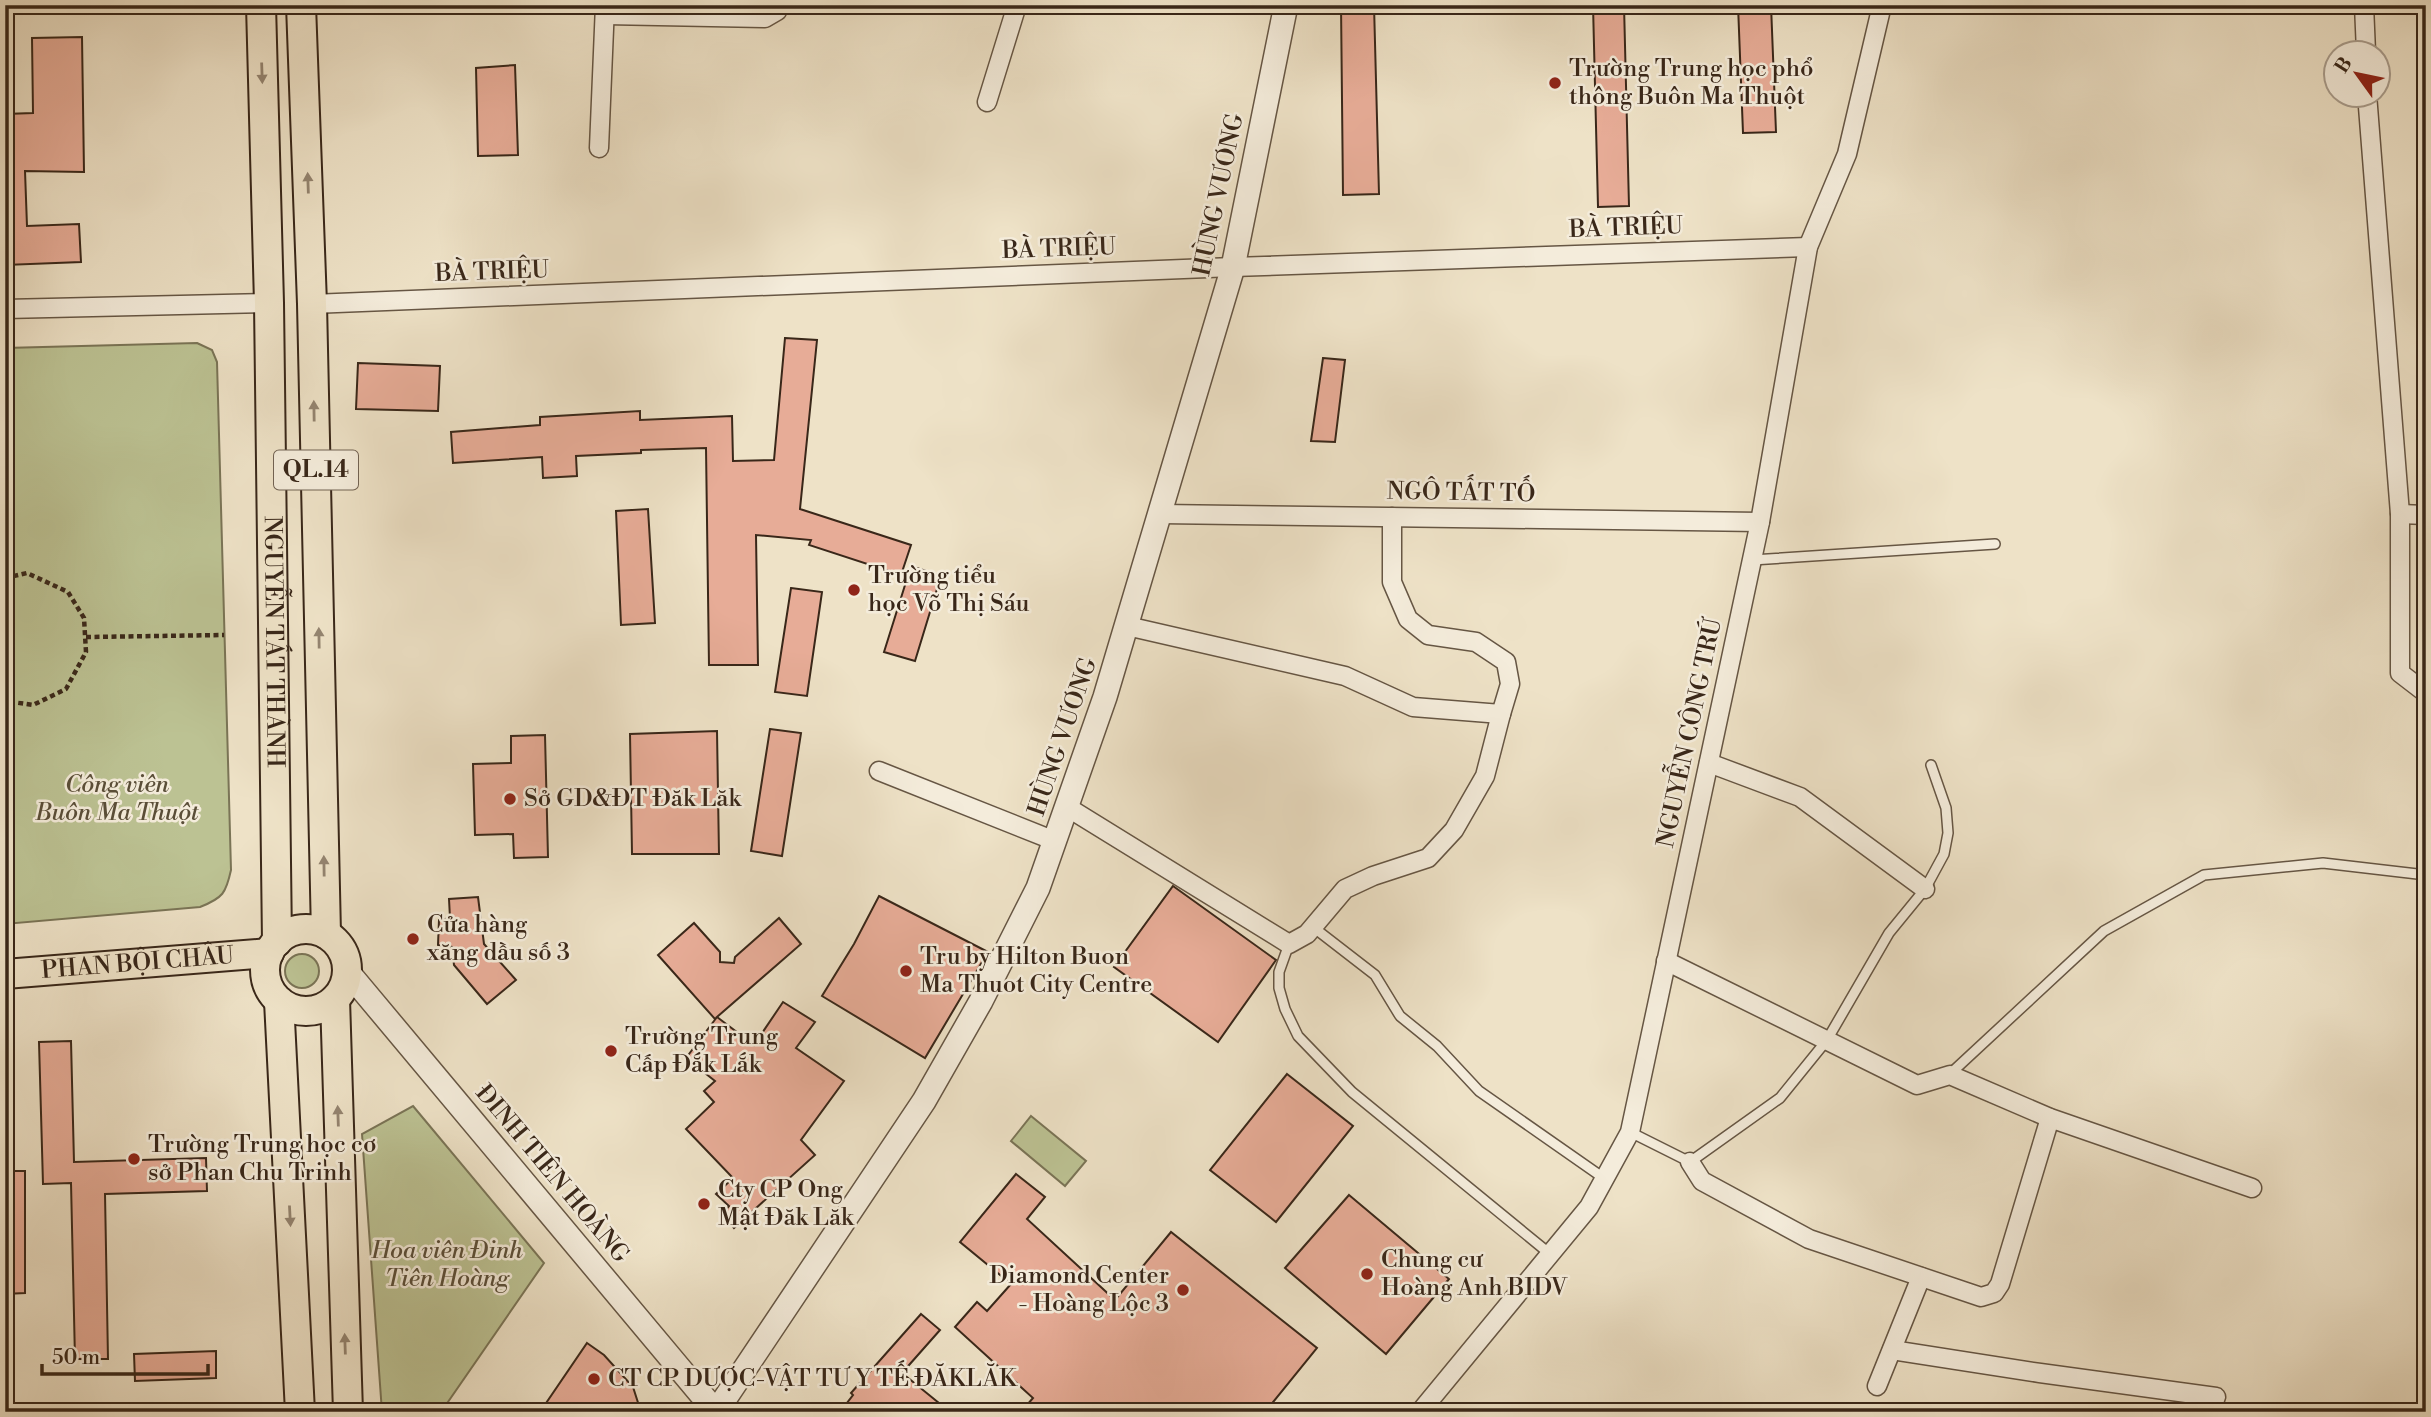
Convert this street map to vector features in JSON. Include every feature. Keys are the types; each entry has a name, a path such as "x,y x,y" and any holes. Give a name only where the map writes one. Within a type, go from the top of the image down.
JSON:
{"main road":[{"name":"NGUYỄN TẤT THÀNH","path":"261,5 269,303 273,948"},
{"name":"NGUYỄN TẤT THÀNH","path":"301,5 312,304 326,934"},
{"path":"269,303 312,304"},
{"path":"279,1001 295,1010 316,1010 335,999 341,991 348,971 342,949 326,934 312,929 285,935 273,948 265,967 266,980 279,1001 300,1412"},
{"name":"PHAN BỘI CHÂU","path":"5,974 273,948"},
{"path":"335,999 348,1412"}],"street":[{"path":"599,148 605,10 765,18 777,11 778,5"},
{"path":"988,103 1017,5"},
{"name":"HÙNG VƯƠNG","path":"716,1412 924,1101 981,1001 1038,888 1105,698 1233,267 1286,5"},
{"name":"NGUYỄN CÔNG TRỨ","path":"1419,1412 1589,1207 1630,1132 1760,522 1808,247 1847,154 1882,5"},
{"path":"2364,5 2365,38"},
{"path":"2368,108 2400,514 2400,673 2426,692"},
{"name":"BÀ TRIỆU","path":"312,304 1808,247"},
{"path":"5,309 269,303"},
{"name":"NGÔ TẤT TỐ","path":"1161,514 1760,522"},
{"path":"2400,514 2426,515"},
{"path":"1067,807 1289,944 1307,934 1345,889 1373,876 1428,858 1454,830 1485,776 1510,684 1506,662 1476,642 1427,635 1408,619 1392,582 1392,517"},
{"path":"1127,626 1345,676 1413,707 1501,714"},
{"path":"1709,763 1800,797 1925,889"},
{"path":"879,771 1055,841"},
{"path":"1666,961 1917,1085 1950,1075 2050,1118 2252,1188"},
{"name":"ĐINH TIÊN HOÀNG","path":"348,971 716,1412"},
{"path":"1690,1162 1702,1181 1809,1238 1981,1297 1994,1293 2000,1284 2050,1118"},
{"path":"1877,1386 1921,1277"},
{"path":"1892,1350 2216,1397"}],"lane":[{"path":"1752,560 1996,544"},
{"path":"1630,1132 1690,1162 1780,1098 1826,1040 1889,933 1925,889 1944,854 1948,833 1946,808 1931,765"},
{"path":"1950,1075 2104,931 2204,875 2323,863 2426,875"},
{"path":"1312,928 1375,975 1400,1016 1437,1046 1479,1091 1605,1179"},
{"path":"1289,944 1279,972 1279,988 1285,1009 1298,1036 1352,1092 1550,1254"}],"path":[{"path":"5,578 27,573 68,592 85,618 86,637 86,652 66,689 33,705 5,701"},
{"path":"86,637 225,635"}],"green space":[{"name":"Công viên Buôn Ma Thuột","path":"197,343 212,350 217,362 231,870 227,884 219,897 200,907 5,924 5,348"},
{"path":"302,954 314,959 319,971 314,983 302,988 290,983 285,971 290,959"},
{"name":"Hoa viên Đinh Tiên Hoàng","path":"413,1106 544,1263 441,1412 382,1412 362,1134"},
{"path":"1031,1116 1086,1161 1065,1186 1011,1141"}],"building":[{"path":"1341,5 1374,5 1379,194 1343,195"},
{"path":"1593,5 1624,5 1629,206 1598,207"},
{"path":"1738,5 1771,5 1776,132 1743,133"},
{"path":"82,37 84,172 25,171 27,226 79,224 81,262 5,265 5,114 33,113 32,38"},
{"path":"515,65 518,155 478,156 476,68"},
{"path":"785,338 817,340 800,509 911,545 901,575 809,545 811,540 756,535 758,665 709,665 706,448 576,456 577,476 543,478 542,457 453,463 451,432 540,425 540,417 640,411 640,420 732,416 733,461 774,460"},
{"path":"1323,358 1345,360 1335,442 1311,441"},
{"path":"358,363 440,366 438,411 356,409"},
{"path":"648,509 655,623 621,625 616,511"},
{"path":"911,566 941,576 915,661 884,652"},
{"path":"791,588 822,592 807,696 775,692"},
{"path":"770,729 801,733 782,856 751,851"},
{"path":"717,731 719,854 632,854 630,734"},
{"name":"Sở GD&ĐT Đăk Lăk","path":"545,735 548,857 514,858 513,834 475,835 473,764 511,763 511,736"},
{"path":"1173,886 1276,960 1218,1042 1114,967"},
{"name":"Tru by Hilton Buon Ma Thuot City Centre","path":"879,896 988,952 925,1058 822,996"},
{"path":"478,897 484,944 516,980 487,1004 454,965 452,947 438,945 439,920 450,918 449,899"},
{"path":"779,918 801,944 715,1019 658,955 694,923 720,952 720,962 734,963 735,957"},
{"path":"783,1002 815,1022 796,1048 844,1081 801,1140 815,1155 734,1228 722,1214 729,1206 716,1194 733,1178 686,1129 714,1102 704,1091 715,1081 686,1058 717,1017 754,1045"},
{"path":"71,1041 74,1162 206,1158 207,1191 105,1194 108,1359 75,1359 71,1183 43,1184 39,1042"},
{"path":"1287,1074 1353,1126 1276,1222 1210,1170"},
{"path":"5,1171 25,1171 25,1293 5,1294"},
{"name":"Diamond Center - Hoàng Lộc 3","path":"1016,1174 1045,1197 1027,1219 1115,1300 1171,1232 1317,1348 1265,1412 1021,1412 1033,1398 955,1327 977,1302 987,1311 1011,1284 960,1242"},
{"name":"Chung cư Hoàng Anh BIDV","path":"1349,1195 1449,1279 1386,1354 1285,1268"},
{"path":"921,1314 940,1330 902,1373 950,1412 840,1412 853,1395 851,1393"},
{"name":"CT CP DƯỢC-VẬT TƯ Y TẾ ĐĂKLĂK","path":"587,1343 604,1355 633,1387 641,1412 540,1412"},
{"path":"216,1351 216,1378 135,1381 134,1354"}],"place":[{"name":"Trường Trung học phổ thông Buôn Ma Thuột","path":"1555,83"},
{"name":"Trường tiểu học Võ Thị Sáu","path":"854,590"},
{"name":"Sở GD&ĐT Đăk Lăk","path":"510,799"},
{"name":"Cửa hàng xăng dầu số 3","path":"413,939"},
{"name":"Tru by Hilton Buon Ma Thuot City Centre","path":"906,971"},
{"name":"Trường Trung Cấp Đắk Lắk","path":"611,1051"},
{"name":"Trường Trung học cơ sở Phan Chu Trinh","path":"134,1159"},
{"name":"Cty CP Ong Mật Đăk Lăk","path":"704,1204"},
{"name":"Chung cư Hoàng Anh BIDV","path":"1367,1274"},
{"name":"Diamond Center - Hoàng Lộc 3","path":"1183,1290"},
{"name":"CT CP DƯỢC-VẬT TƯ Y TẾ ĐĂKLĂK","path":"594,1379"}]}
